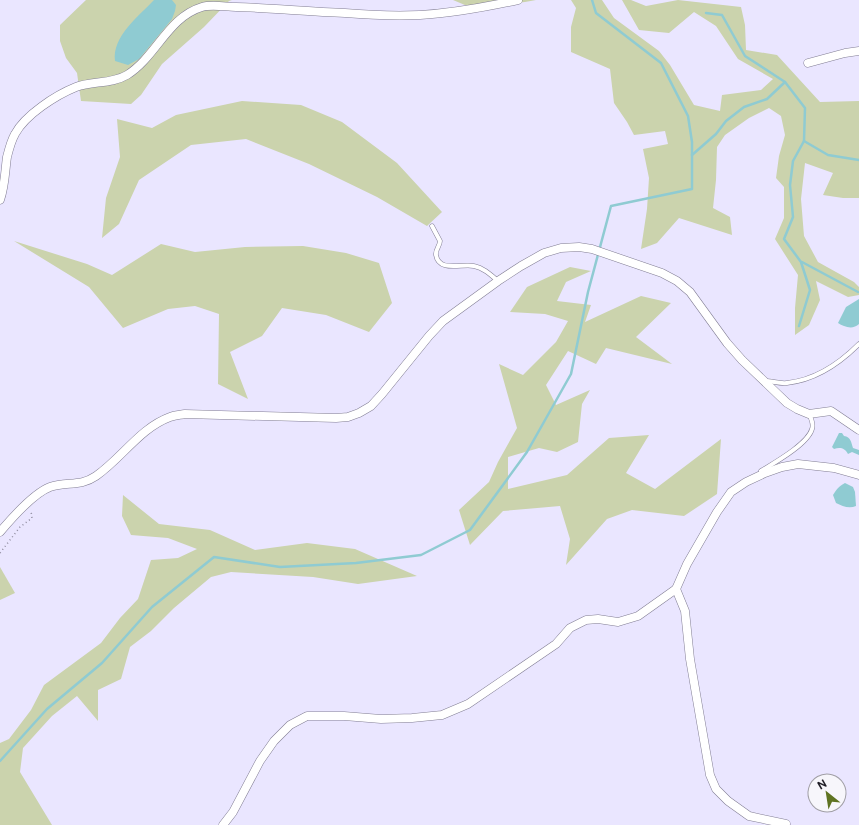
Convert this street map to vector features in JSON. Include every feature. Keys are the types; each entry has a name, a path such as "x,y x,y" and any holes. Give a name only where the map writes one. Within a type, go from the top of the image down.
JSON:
{"street":[{"path":"0,200 4,189 10,145 16,133 26,120 42,106 78,86 115,80 126,75 139,66 174,24 192,12 203,7 262,8 346,14 419,15 475,8 518,0"},
{"path":"808,63 845,53 859,51"},
{"path":"0,532 29,502 48,487 83,483 96,476 150,428 171,416 185,414 336,418 348,417 359,413 371,406 382,394 443,321 521,266 544,253 561,248 579,247 592,249 662,273 677,281 690,292 727,342 787,403 809,414 831,411 859,430"},
{"path":"223,825 233,812 260,761 274,741 290,725 306,716 344,716 381,719 412,718 442,715 468,704 556,644 570,628 586,620 598,619 618,622 638,616 676,589 687,564 717,512 731,492 746,482 782,467 798,464 834,468 859,475"},
{"path":"676,589 685,611 690,658 710,774 716,789 728,801 749,816 786,824"}],"lane":[{"path":"432,226 440,241 436,250 436,256 439,261 445,266 452,267 466,265 475,266 486,271 498,281"},
{"path":"763,380 786,383 809,378 845,358 859,344"},
{"path":"746,482 798,447 812,430 813,425 809,414"}],"path":[{"path":"0,553 20,526 32,518 29,502"}],"shaded area":[{"path":"86,0 232,0 229,1 204,27 162,64 141,95 131,104 81,101 77,73 66,58 60,41 60,25"},
{"path":"154,0 172,0 176,5 172,19 139,59 128,65 115,61 115,52 122,35 134,20"},
{"path":"453,0 536,0 472,8"},
{"path":"571,0 602,0 614,18 659,51 670,65 694,105 720,111 722,95 761,90 773,79 738,59 716,26 694,12 669,33 639,30 622,0 631,0 646,6 678,0 741,7 745,25 746,50 777,55 820,102 859,101 859,198 843,198 823,195 833,173 805,163 801,199 804,236 818,262 854,282 859,287 859,295 848,297 816,281 820,300 809,325 795,335 795,308 798,275 775,239 784,218 784,187 776,178 779,156 785,135 781,116 769,108 749,118 725,135 717,147 713,208 730,217 732,235 679,218 657,243 641,249 647,209 649,178 643,149 668,144 665,131 634,135 614,103 610,69 571,52 571,27 576,8"},
{"path":"242,101 301,105 342,122 397,163 442,212 427,226 377,197 309,164 246,139 191,145 139,180 119,224 102,238 106,198 120,157 117,119 152,128 176,115"},
{"path":"14,241 87,264 112,275 161,244 195,252 245,247 303,246 346,253 379,263 392,303 369,332 326,315 282,308 262,336 230,352 248,399 218,384 219,314 195,306 168,309 123,328 89,287"},
{"path":"570,267 591,271 566,282 557,301 591,305 585,322 641,296 671,303 636,337 672,364 606,348 596,364 568,351 546,385 556,405 590,390 582,404 578,442 557,452 539,448 508,457 508,489 567,475 609,438 649,435 626,473 655,489 721,439 717,494 684,516 632,510 607,519 566,565 570,539 560,506 503,511 470,545 459,510 489,482 498,462 517,428 499,364 523,375 556,342 568,321 545,314 510,312 527,287"},
{"path":"859,299 859,324 854,327 848,327 838,323 846,307"},
{"path":"839,433 842,433 849,439 853,448 859,450 859,455 852,452 848,454 842,448 834,449 832,447"},
{"path":"845,483 853,487 856,506 848,507 836,503 833,495 841,485"},
{"path":"123,495 159,524 210,530 255,550 307,543 355,549 417,576 358,584 313,577 231,572 211,577 174,608 151,631 130,647 121,679 98,690 98,721 77,696 52,716 23,748 20,772 52,825 0,825 0,743 9,739 31,710 44,685 101,643 120,618 138,599 151,560 178,558 197,549 168,538 131,535 122,516"},
{"path":"0,567 15,593 0,600"}],"waterway":[{"path":"0,761 47,709 102,663 152,607 214,557 280,567 356,563 421,555 470,530 527,452 571,374 588,292 611,206 692,189 692,142 688,116 661,63 596,13 592,0"},
{"path":"706,13 722,15 745,56 785,82"},
{"path":"692,155 716,134 726,121 744,107 767,99 785,82 805,108 804,141 793,161 790,185 793,217 784,239 801,262 810,290 799,326"},
{"path":"804,141 828,155 859,160"},
{"path":"802,262 858,292"}]}
